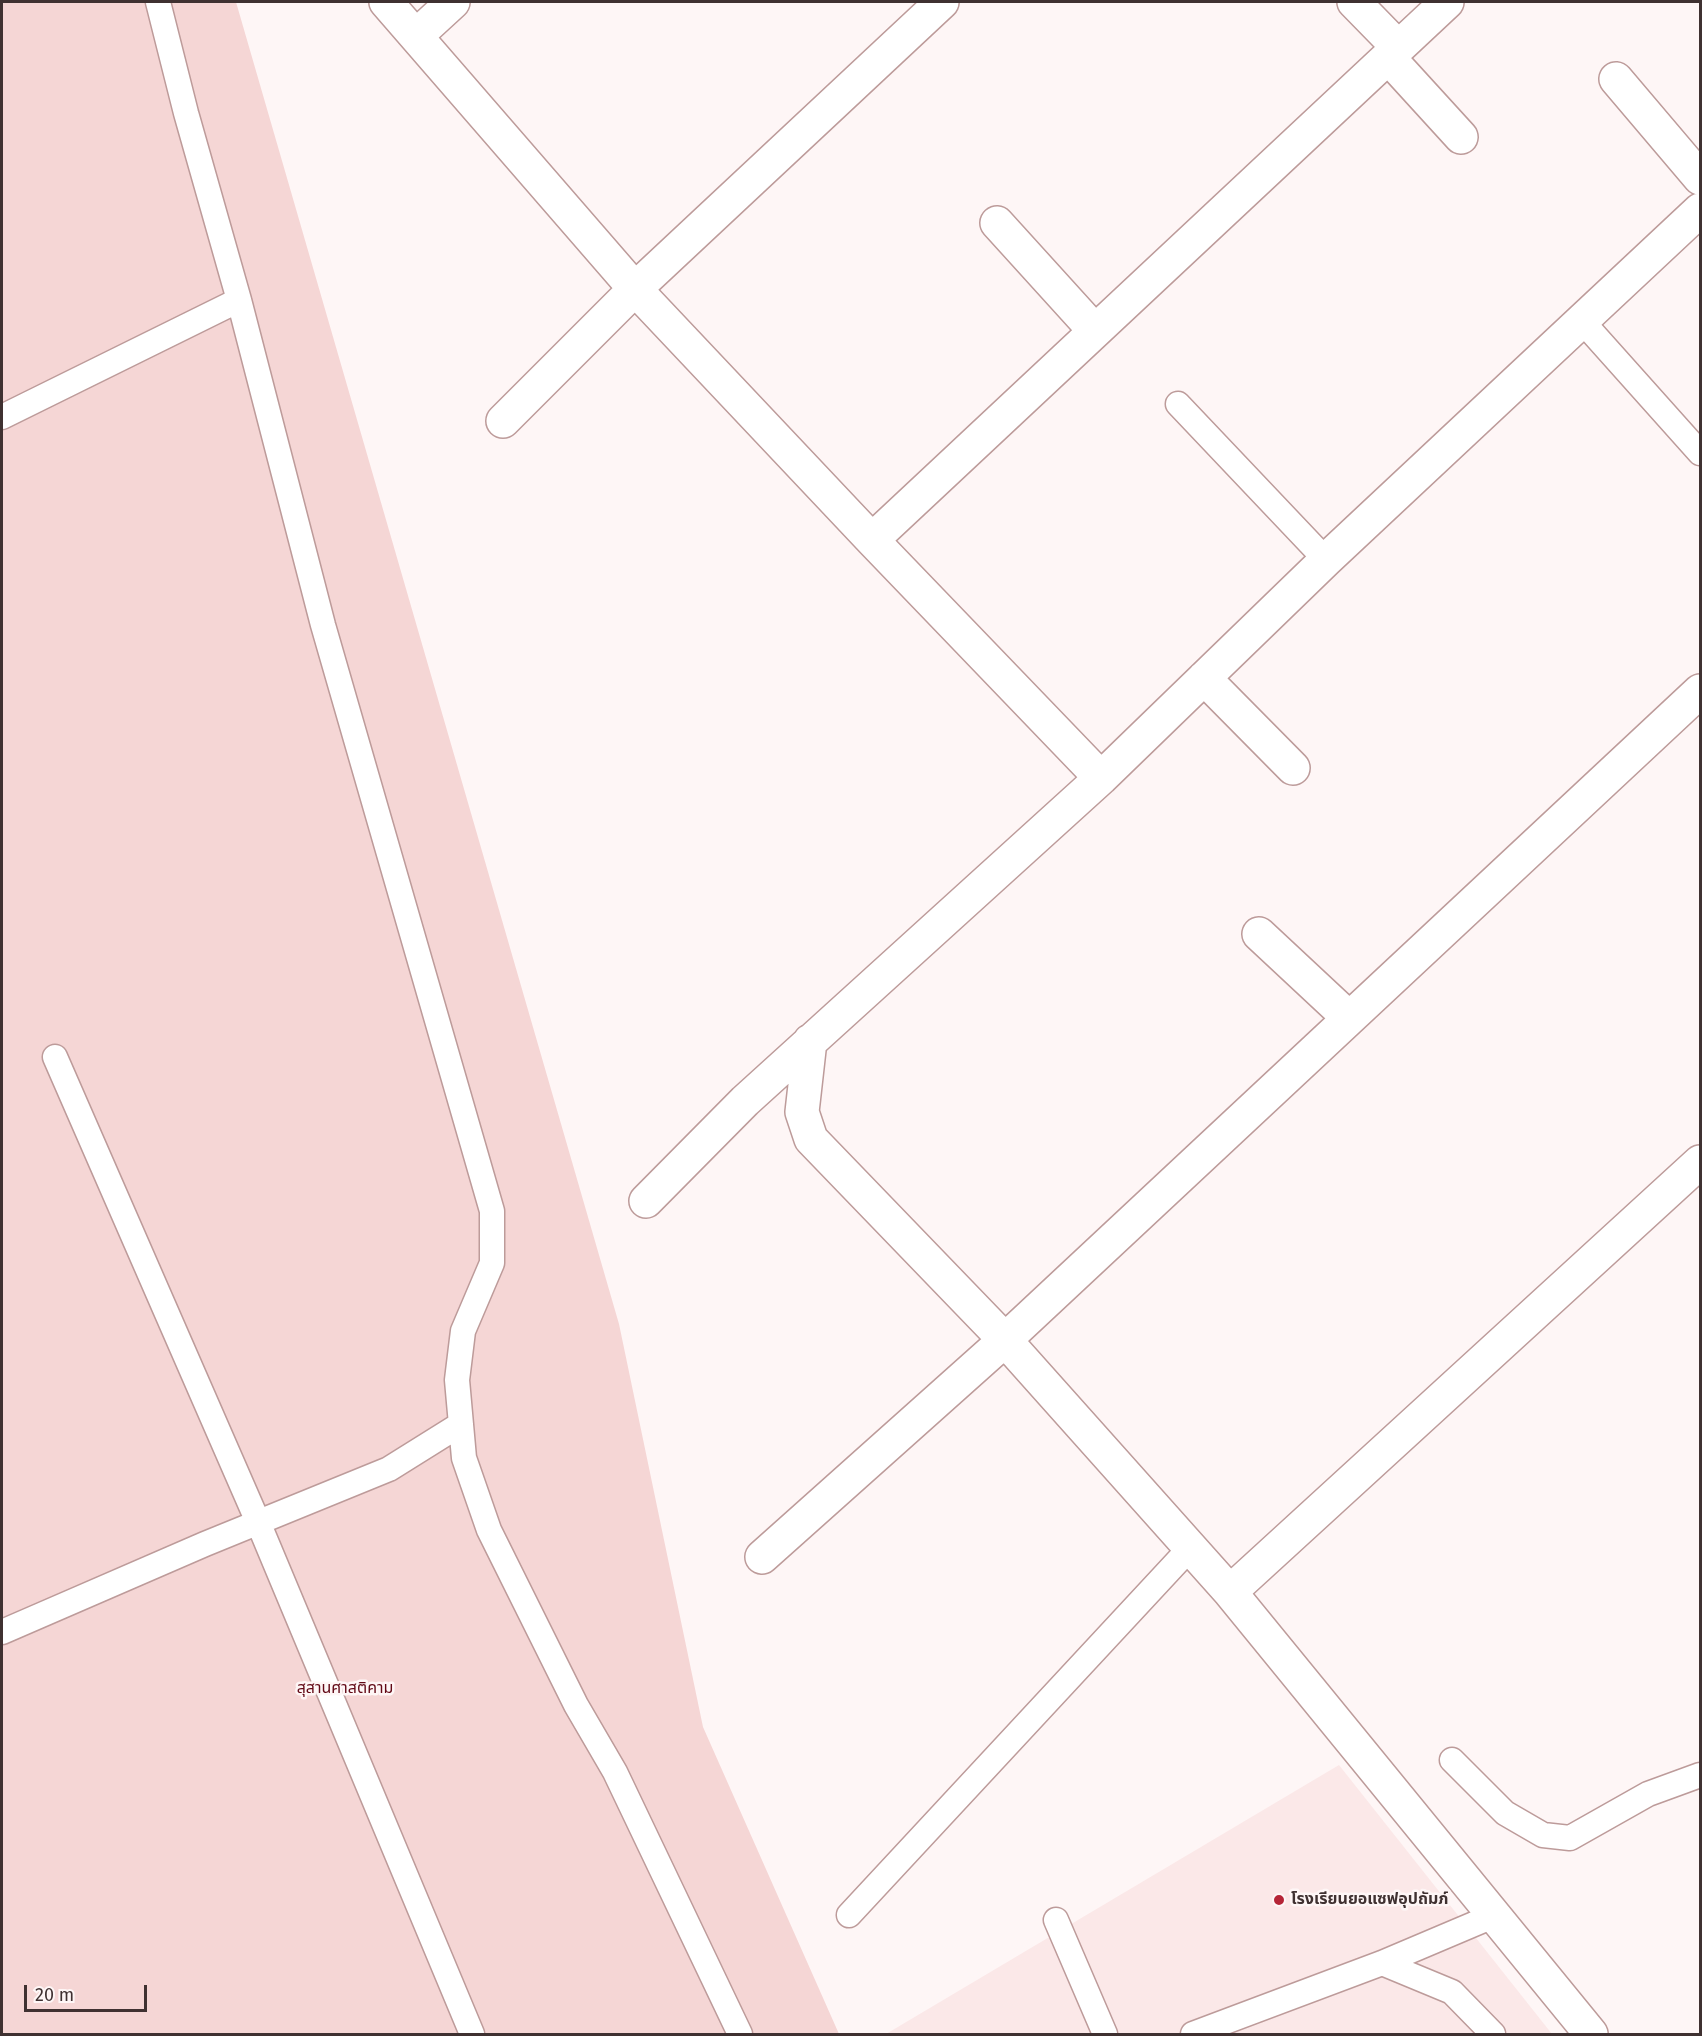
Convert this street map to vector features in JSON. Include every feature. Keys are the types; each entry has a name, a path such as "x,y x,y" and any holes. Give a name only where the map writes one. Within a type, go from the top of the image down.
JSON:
{"street":[{"path":"386,2 635,289 1101,778"},
{"path":"416,36 453,2"},
{"path":"503,421 635,289 942,2"},
{"path":"1354,2 1461,137"},
{"path":"872,540 1447,2"},
{"path":"1616,79 1701,178"},
{"path":"646,1201 745,1101 1101,778 1326,560 1582,321 1698,218"},
{"path":"998,223 1095,331"},
{"path":"1204,678 1293,768"},
{"path":"762,1557 1005,1341 1701,690"},
{"path":"1259,934 1349,1018"},
{"path":"810,1041 802,1112 811,1139 1005,1341 1230,1592 1591,2034"},
{"path":"1230,1592 1701,1162"}],"lane":[{"path":"158,2 186,113 239,300 323,625 492,1211 492,1263 463,1331 457,1380 464,1458 489,1530 576,1705 615,1772 740,2034"},
{"path":"2,417 239,300"},
{"path":"1582,321 1701,453"},
{"path":"1178,404 1326,560"},
{"path":"55,1057 258,1522 472,2034"},
{"path":"2,1632 258,1522 389,1469 460,1424"},
{"path":"849,1915 1190,1548"},
{"path":"1452,1760 1505,1813 1543,1835 1570,1838 1648,1794 1701,1775"},
{"path":"1193,2034 1382,1963 1493,1916"},
{"path":"1056,1920 1105,2034"},
{"path":"1382,1963 1452,1992 1493,2034"}],"shaded area":[{"name":"โรงเรียนยอแซฟอุปถัมภ์","path":"1339,1765 1552,2034 886,2034"}],"green space":[{"name":"สุสานศาสติคาม","path":"2,2 236,2 619,1324 703,1727 839,2034 2,2034"}],"place":[{"name":"โรงเรียนยอแซฟอุปถัมภ์","path":"1279,1900"}]}
